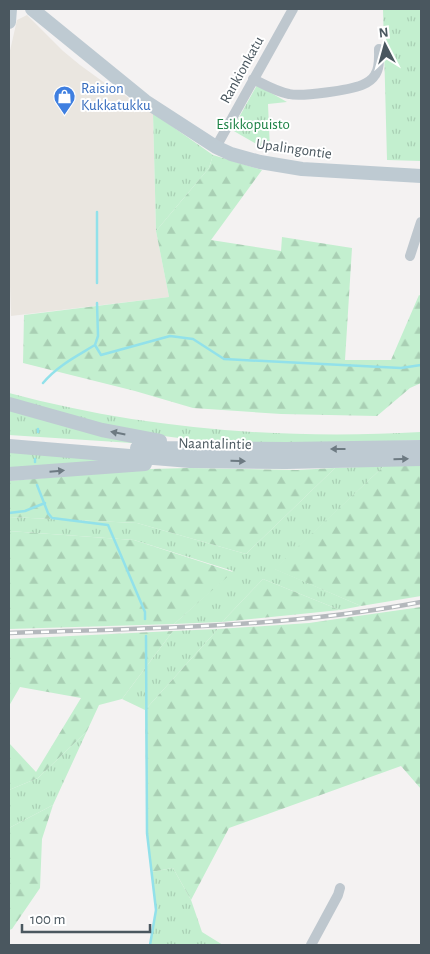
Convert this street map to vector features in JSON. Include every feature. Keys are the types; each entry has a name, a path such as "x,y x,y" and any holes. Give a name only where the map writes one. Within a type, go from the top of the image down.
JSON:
{"main road":[{"path":"9,22 10,9"},
{"name":"Upalingontie","path":"32,9 145,101 216,146 250,160 282,166 421,176"},
{"path":"9,404 102,430 141,438 218,449"},
{"name":"Naantalintie","path":"9,442 106,447 218,449 421,447"},
{"name":"Naantalintie","path":"9,446 190,461 295,462 421,459"},
{"path":"9,474 190,461"}],"street":[{"name":"Rankionkatu","path":"216,146 294,9"},
{"path":"253,79 277,90 295,95 308,95 362,85 376,74 379,65 379,49"},
{"path":"410,256 421,222"},
{"path":"311,945 340,888"}],"shaded area":[{"path":"27,15 80,65 153,113 156,231 169,297 11,316 9,257 9,55 17,20"}],"green space":[{"path":"383,9 421,9 421,161 387,160"},
{"name":"Esikkopuisto","path":"257,85 287,102 268,104 270,151 232,130"},
{"path":"153,113 213,155 209,168 156,231"},
{"path":"213,155 262,170 211,240 281,251 282,237 352,248 345,360 391,360 419,295 421,296 421,383 410,388 377,416 281,414 193,408 135,391 23,363 24,315 169,297 156,231 209,168"},
{"path":"9,393 110,415 214,429 265,433 317,434 421,432 421,440 255,443 189,439 137,432 82,419 9,400"},
{"path":"9,408 133,442 9,435"},
{"path":"9,450 122,459 9,471"},
{"path":"421,465 421,596 361,606 274,569 384,466"},
{"path":"384,466 275,569 361,606 340,610 263,579 222,622 174,624 233,571 134,540 9,531 9,517 137,523 246,554 335,468"},
{"path":"335,468 246,554 137,523 9,517 9,481 151,469 297,470"},
{"path":"9,531 134,540 233,572 174,624 9,629"},
{"path":"263,579 340,610 222,622"},
{"path":"421,607 421,789 401,766 229,828 191,900 173,868 151,872 147,833 145,710 218,629 309,623"},
{"path":"218,629 145,710 122,699 173,631"},
{"path":"173,631 122,699 99,705 87,731 38,778 9,790 9,743 36,772 81,698 20,687 9,706 9,639"},
{"path":"87,731 53,805 9,828 9,790 38,778"},
{"path":"53,805 42,839 40,888 12,929 9,930 9,828"},
{"path":"173,868 191,900 202,932 223,945 150,945 156,910 151,872"}],"waterway":[{"path":"97,212 97,283"},
{"path":"95,345 98,336 97,303"},
{"path":"43,383 61,366 95,345 101,355 170,336 193,339 224,359 401,368 421,365"},
{"path":"37,485 48,513 52,518 108,525 145,612 145,619"},
{"path":"9,513 25,511 45,503"},
{"path":"146,636 147,833 156,910 150,945"}],"railway":[{"path":"9,633 164,628 267,622 370,611 421,602"}],"place":[{"name":"Raision Kukkatukku","path":"65,116"}]}
